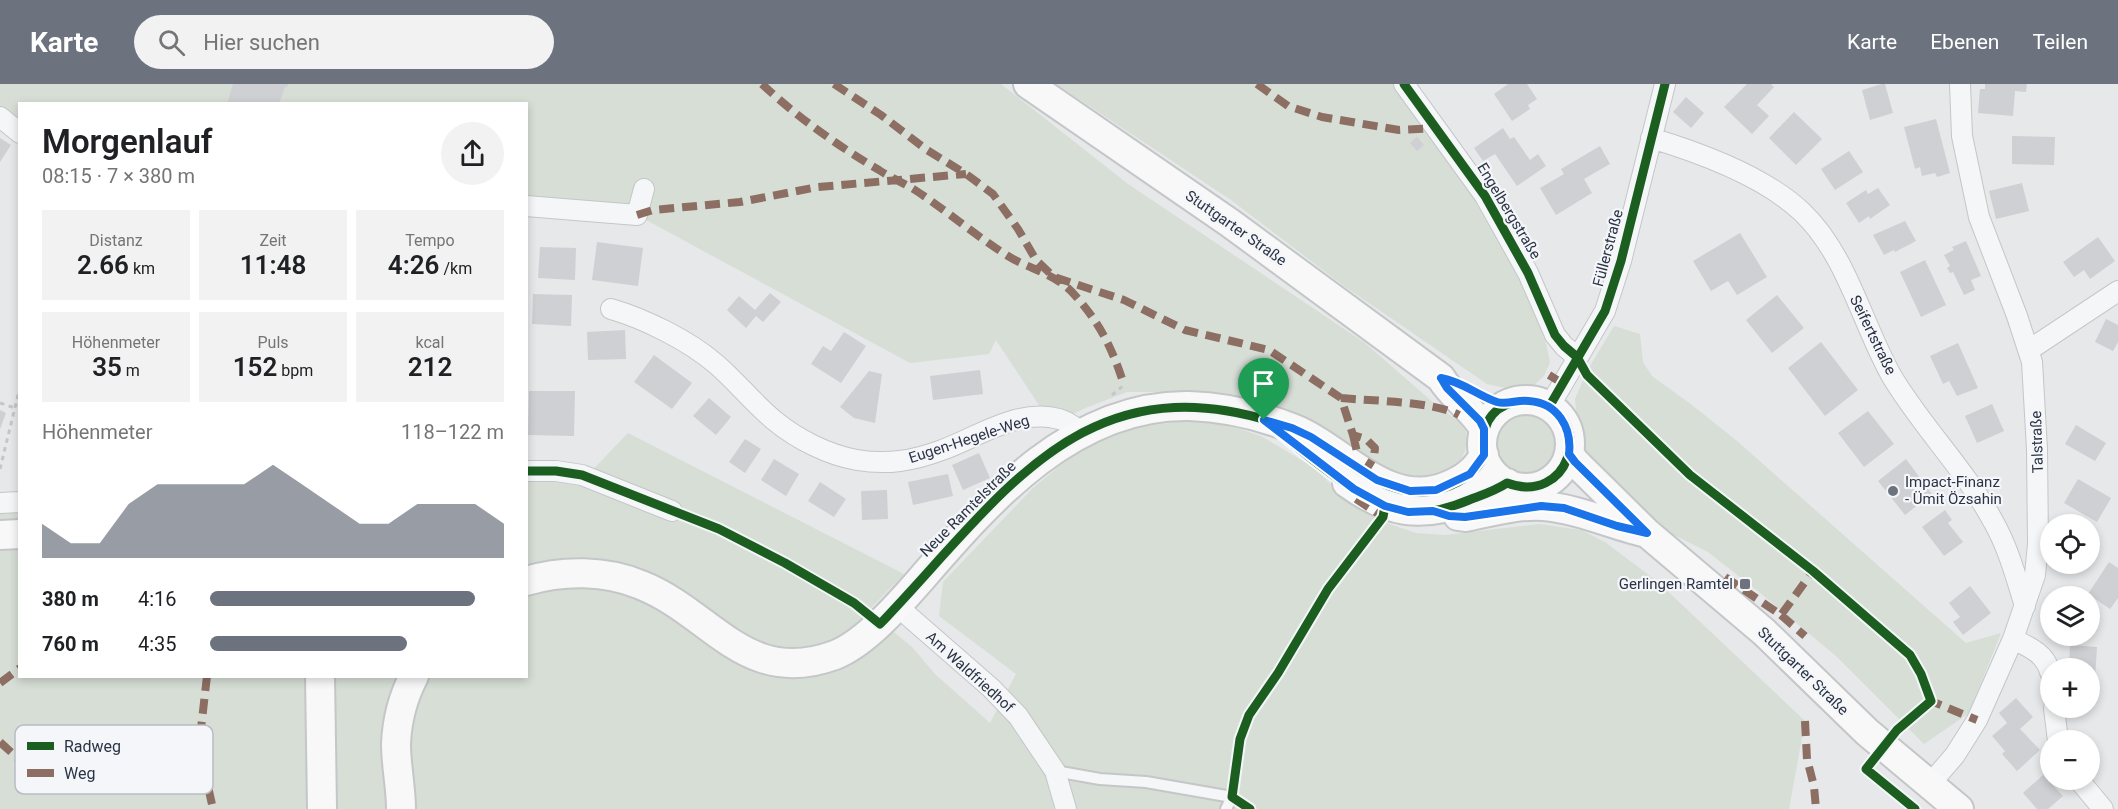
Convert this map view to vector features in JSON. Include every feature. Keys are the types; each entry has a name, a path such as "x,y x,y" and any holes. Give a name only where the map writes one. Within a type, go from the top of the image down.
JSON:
{"main road":[{"name":"Stuttgarter Straße","path":"1028,84 1222,217 1441,378 1447,388 1480,421 1484,442"},
{"name":"Stuttgarter Straße","path":"1441,378 1456,381 1496,401 1508,404"},
{"path":"1529,400 1549,407 1564,422 1569,433 1569,454 1562,471 1548,483 1528,488 1507,483 1489,466 1484,442 1493,413 1508,404 1529,400"},
{"name":"Neue Ramtelstraße","path":"528,581 562,574 589,573 615,577 641,585 665,597 724,639 759,657 785,663 813,662 840,653 888,615 990,504 1031,467 1083,433 1122,415 1168,407 1225,409 1292,428 1311,437 1364,473 1383,483 1410,491 1436,490 1470,474 1484,442"},
{"name":"Neue Ramtelstraße","path":"1264,420 1354,489 1385,506 1408,512 1433,511 1456,505 1507,483"},
{"name":"Stuttgarter Straße","path":"1569,454 1647,533 1735,606 1867,732 1930,784 1952,807"},
{"name":"Stuttgarter Straße","path":"1548,483 1559,484 1580,494 1647,533"},
{"path":"1433,511 1449,516 1465,517 1541,506 1564,508 1617,526 1647,533"},
{"path":"0,535 18,534"},
{"path":"320,678 322,809"},
{"path":"401,809 396,744 400,716 413,678"}],"street":[{"name":"Engelbergstraße","path":"1404,84 1490,203 1528,273 1555,335 1577,357"},
{"name":"Füllerstraße","path":"1549,407 1601,319 1611,296 1629,233 1665,84"},
{"name":"Talstraße","path":"1930,784 1955,755 1977,720 2025,606 2035,575 2038,544 2033,369 2029,350 1979,217 1964,147 1960,117 1960,84"},
{"path":"0,117 18,132"},
{"name":"Seifertstraße","path":"1651,138 1727,165 1780,195 1814,224 1834,254 1892,375 1914,411 1959,470 1992,519 2003,540 2025,606"},
{"path":"528,206 637,214 644,189"},
{"path":"2029,350 2118,291"},
{"name":"Eugen-Hegele-Weg","path":"611,309 632,315 681,341 714,362 775,421 801,438 830,453 855,460 888,463 918,458 985,431 1034,417 1059,419 1083,433"},
{"path":"528,471 556,471 582,475 672,512"},
{"path":"0,503 18,502"},
{"name":"Am Waldfriedhof","path":"888,615 991,688 1018,716 1055,771 1066,809"},
{"path":"2013,639 2032,648 2043,658"},
{"path":"2087,790 2103,809"}],"lane":[{"path":"1055,771 1100,779 1146,782 1232,797 1226,809"}],"path":[{"path":"0,469 18,395"},
{"path":"0,403 15,408"},
{"path":"672,512 719,529 785,563 854,603 888,615"}],"shaded area":[{"path":"0,84 1001,84 1128,184 1365,343 1436,405 1461,423 1466,432 1465,451 1460,462 1453,469 1418,480 1384,470 1284,411 1242,398 1206,392 1127,392 1083,409 1052,425 996,340 989,354 910,363 637,215 528,206 528,102 18,102 18,132 0,117"},
{"path":"1056,84 1396,84 1460,166 1504,243 1542,325 1550,362 1544,376 1534,385 1510,389 1487,384 1344,286 1231,200"},
{"path":"1614,326 1640,334 1643,362 1652,376 1737,441 1966,643 2001,633 1969,713 1924,744 1836,656 1759,592 1708,552 1662,529 1596,473 1579,445 1575,399 1587,371"},
{"path":"1527,412 1539,414 1549,421 1556,431 1558,443 1556,455 1549,465 1539,472 1527,474 1515,472 1505,465 1498,455 1496,443 1498,431 1505,421 1515,414"},
{"path":"1184,421 1229,425 1263,437 1316,469 1343,497 1389,524 1416,533 1445,535 1540,524 1581,530 1605,542 1658,582 1805,721 1789,809 336,809 331,678 528,678 528,478 582,481 628,433 904,574 868,611 912,647 935,674 990,723 1016,674 939,616 943,582 1033,488 1074,454 1115,430"},
{"path":"18,508 18,526 0,526 0,509"},
{"path":"18,543 18,678 309,678 308,809 0,809 0,544"}],"building":[{"path":"233,84 288,84 280,102 228,102"},
{"path":"1508,84 1527,84 1537,99 1528,105 1530,109 1512,121 1494,94"},
{"path":"1747,84 1771,84 1774,87 1757,105 1769,116 1752,134 1724,107"},
{"path":"1885,84 1893,113 1870,120 1862,90"},
{"path":"1985,84 2027,84 2026,92 2015,91 2013,116 1978,113 1980,89 1985,89"},
{"path":"1686,97 1704,113 1691,128 1673,112"},
{"path":"1794,112 1822,139 1796,165 1769,138"},
{"path":"1936,119 1950,173 1937,177 1935,173 1922,176 1920,167 1915,169 1904,127"},
{"path":"1503,128 1510,139 1514,137 1530,160 1538,154 1546,166 1517,186 1495,154 1483,161 1474,148"},
{"path":"2012,136 2055,137 2054,165 2012,164"},
{"path":"1417,137 1424,145 1417,151 1410,143"},
{"path":"0,138 11,145 0,162"},
{"path":"1600,146 1610,164 1584,179 1592,193 1556,215 1540,188 1564,174 1561,169"},
{"path":"1849,151 1863,172 1835,190 1821,169"},
{"path":"2022,183 2029,211 1996,219 1989,191"},
{"path":"1878,188 1890,205 1870,219 1869,216 1859,223 1846,203 1866,190 1868,194"},
{"path":"1905,221 1916,241 1884,255 1873,235"},
{"path":"1740,233 1767,277 1737,295 1728,281 1711,291 1693,261"},
{"path":"2098,237 2115,261 2090,279 2084,270 2074,277 2063,262"},
{"path":"1966,241 1981,276 1971,280 1975,290 1964,295 1953,272 1950,273 1947,268 1950,266 1944,255 1954,250 1952,247"},
{"path":"597,242 643,248 638,286 592,280"},
{"path":"540,247 576,248 575,280 538,278"},
{"path":"1925,260 1946,305 1921,317 1900,272"},
{"path":"770,293 781,302 763,322 756,316 746,328 727,310 739,296 755,310"},
{"path":"533,294 572,295 571,326 532,324"},
{"path":"1777,295 1804,328 1772,353 1746,320"},
{"path":"2106,319 2118,325 2118,342 2113,351 2095,342"},
{"path":"625,330 626,359 588,360 587,332"},
{"path":"844,332 866,346 841,383 811,364 823,346 831,351"},
{"path":"1821,342 1858,390 1825,416 1788,368"},
{"path":"1958,343 1978,388 1957,396 1949,381 1943,384 1930,356"},
{"path":"654,355 692,383 672,409 634,382"},
{"path":"980,370 983,394 933,400 930,376"},
{"path":"869,371 882,374 875,423 854,418 840,407"},
{"path":"529,391 575,391 574,436 528,435"},
{"path":"709,398 731,417 716,435 693,416"},
{"path":"1992,404 2004,431 1977,443 1965,416"},
{"path":"0,410 6,413 0,429"},
{"path":"1868,411 1894,444 1864,467 1838,433"},
{"path":"2076,425 2106,443 2095,461 2065,444"},
{"path":"745,439 761,449 745,473 729,462"},
{"path":"979,453 990,478 963,490 952,465"},
{"path":"774,459 799,474 786,496 761,480"},
{"path":"1906,459 1932,494 1905,515 1878,481"},
{"path":"948,474 953,496 913,505 908,482"},
{"path":"2078,479 2111,498 2100,517 2100,514 2083,514 2064,503"},
{"path":"820,482 846,499 834,517 808,501"},
{"path":"887,490 888,519 862,520 861,491"},
{"path":"1945,510 1952,520 1948,523 1963,542 1944,556 1922,527"},
{"path":"2109,562 2118,568 2118,598 2110,609 2100,602 2100,586 2093,586"},
{"path":"1970,586 1991,613 1963,635 1953,622 1960,617 1949,603"},
{"path":"2070,646 2097,647 2096,658 2069,658"},
{"path":"2016,698 2033,717 2020,729 2040,750 2017,771 2002,754 2005,751 1992,736 2007,723 1999,713"},
{"path":"2040,778 2040,790 2057,790 2063,796 2048,809 2037,809 2023,793"}],"marked path":[{"path":"762,84 818,130 848,151 915,190 1008,256 1049,275 1064,285 1081,302 1097,324 1115,358 1124,385"},
{"path":"834,84 993,194 1018,229 1036,260 1054,277 1124,300 1185,330 1269,350 1341,398 1353,435 1366,439 1375,448 1374,457 1361,478"},
{"path":"1257,84 1288,106 1322,117 1399,130 1437,128"},
{"path":"637,215 653,210 740,202 818,187 966,174"},
{"path":"1549,375 1562,383"},
{"path":"1341,398 1418,404 1448,410 1459,415"},
{"path":"1353,435 1358,456"},
{"path":"1356,499 1383,517"},
{"path":"1725,577 1781,615 1813,571"},
{"path":"1781,615 1805,636"},
{"path":"0,683 18,670"},
{"path":"201,725 207,678"},
{"path":"1930,697 1931,701 1977,720"},
{"path":"1805,721 1807,759 1814,786 1816,809"},
{"path":"0,742 15,756"},
{"path":"210,794 213,809"}],"cycle path":[{"path":"1404,84 1485,196 1528,273 1555,335 1577,357 1587,375 1690,475 1813,571 1910,655 1921,674 1931,701 1897,730 1866,769 1915,809"},
{"path":"1549,407 1605,311 1621,261 1665,84"},
{"path":"1514,402 1539,403 1556,413 1567,426 1570,442 1567,458 1559,473 1546,483 1528,487 1507,483 1454,506 1414,512 1388,506 1350,487 1266,422 1307,435 1354,467 1387,485 1423,492 1449,486 1473,471 1483,457 1484,432 1488,421 1499,409 1514,402"},
{"path":"528,471 556,471 582,475 719,529 785,563 854,603 880,624 1010,486 1055,450 1103,423 1157,409 1219,410 1266,422"},
{"path":"1250,809 1232,797 1240,739 1249,715 1278,673 1328,589 1383,517 1385,506"}],"place":[{"name":"Impact-Finanz - Ümit Özsahin","path":"1893,491"},
{"name":"Gerlingen Ramtel","path":"1745,584"}],"route":[{"path":"1441,378 1456,381 1496,401 1508,404 1529,400 1549,407 1557,414 1569,433 1569,454 1575,462 1647,533 1617,526 1564,508 1520,507 1465,517 1449,516 1433,511 1408,512 1385,506 1354,489 1264,420 1292,428 1311,437 1377,480 1410,491 1422,492 1436,490 1470,474 1484,455 1484,429 1480,421 1447,388 1441,378"}]}
